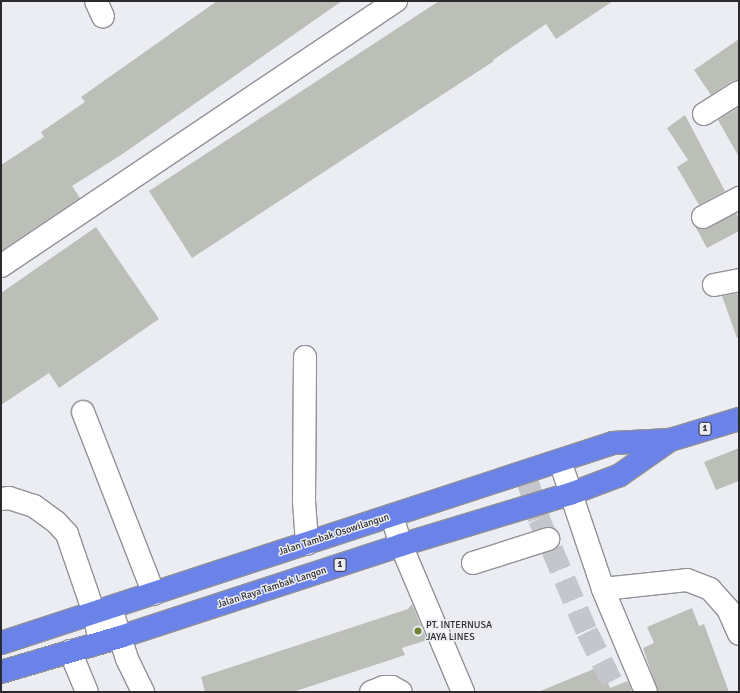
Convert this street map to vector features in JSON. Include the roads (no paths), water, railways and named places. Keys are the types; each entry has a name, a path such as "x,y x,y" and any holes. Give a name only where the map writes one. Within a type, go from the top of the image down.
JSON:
{"highway":[{"name":"1","path":"670,440 739,419"},
{"name":"Jalan Tambak Osowilangun","path":"1,643 103,611 613,443 670,440"},
{"name":"Jalan Raya Tambak Langon","path":"1,672 110,640 401,545 570,494 620,475 670,440"}],"street":[{"path":"1,266 396,1"},
{"path":"704,114 739,92"},
{"path":"703,217 739,198"},
{"path":"714,285 739,280"},
{"path":"305,357 304,501 307,544"},
{"path":"83,412 154,594"},
{"path":"560,461 603,589 646,692"},
{"path":"1,499 8,498 34,506 56,522 66,534 103,611 110,640 127,659 143,692"},
{"path":"392,516 401,545 463,692"},
{"path":"472,563 548,539"},
{"path":"603,589 687,580 710,589 728,609 739,634"},
{"path":"70,651 87,692"},
{"path":"371,692 384,686 392,686 401,692"}],"tunnel":[{"path":"525,472 539,519 587,632 617,692"}],"place":[{"name":"PT. INTERNUSA JAYA LINES","path":"418,631"}]}
